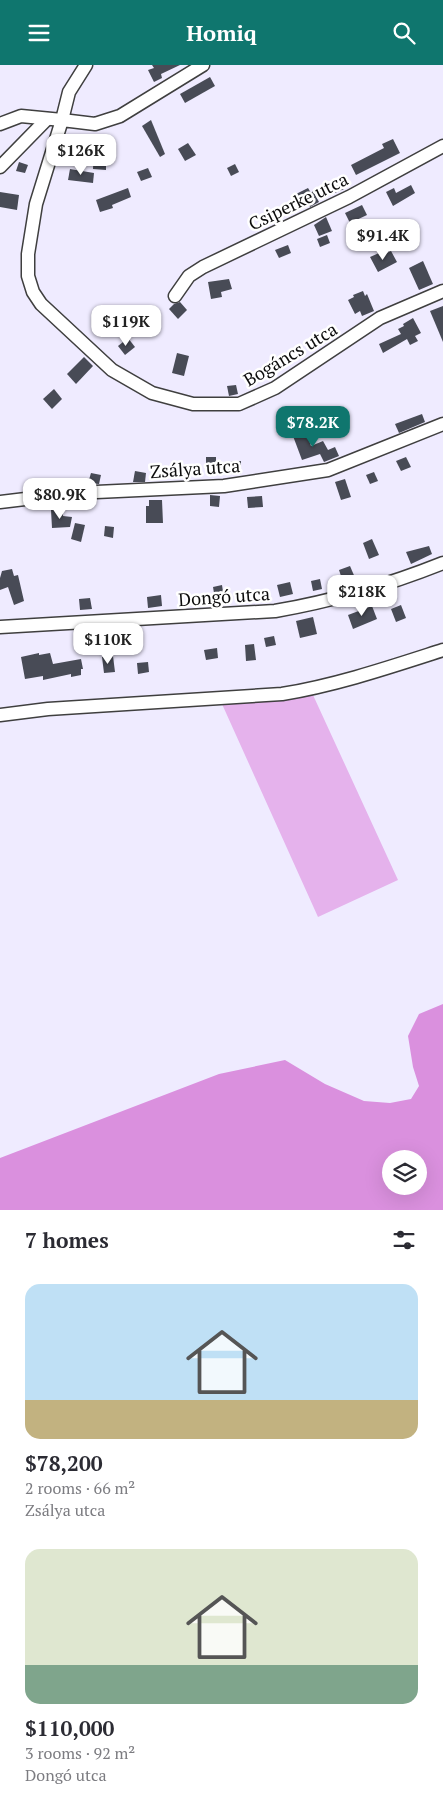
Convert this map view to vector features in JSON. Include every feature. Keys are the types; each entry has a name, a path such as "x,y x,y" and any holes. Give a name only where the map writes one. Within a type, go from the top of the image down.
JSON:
{"street":[{"name":"Bogáncs utca","path":"86,65 70,92 36,204 28,253 28,275 32,292 41,304 112,370 152,393 193,404 239,404 276,388 380,318 443,291"},
{"path":"0,124 21,116 95,124 120,116 203,65"},
{"path":"0,167 47,119"},
{"name":"Csiperke utca","path":"175,296 189,275 203,267 349,197 443,145"},
{"name":"Zsálya utca","path":"0,503 75,493 224,486 328,470 443,424"},
{"name":"Dongó utca","path":"0,627 275,611 318,604 390,583 443,563"},
{"path":"0,715 48,709 282,694 348,680 443,650"}],"shaded area":[{"path":"313,695 398,880 318,917 222,704 283,700"},
{"path":"443,1004 443,1210 0,1210 0,1158 219,1074 285,1060 325,1084 364,1101 390,1103 411,1099 419,1086 413,1067 408,1036 419,1014"}],"building":[{"path":"152,65 180,65 161,74 162,78 154,82 148,70 154,68"},
{"path":"210,77 215,86 185,103 180,94"},
{"path":"151,120 165,154 160,157 142,126"},
{"path":"393,139 400,153 356,175 351,165 384,148 382,144"},
{"path":"188,143 196,155 185,161 178,149"},
{"path":"94,146 104,147 106,170 93,169"},
{"path":"61,154 70,156 68,165 59,163"},
{"path":"19,162 28,165 25,173 16,171"},
{"path":"235,164 239,172 231,176 227,168"},
{"path":"148,168 152,177 141,181 137,172"},
{"path":"70,169 94,173 93,183 68,180"},
{"path":"340,179 344,189 335,193 331,183"},
{"path":"411,185 415,193 393,206 386,192 394,188 396,193"},
{"path":"128,188 131,197 112,205 113,208 100,212 96,200"},
{"path":"308,188 311,193 313,191 319,202 310,207 309,204 302,207 296,194"},
{"path":"0,192 19,195 17,210 0,207"},
{"path":"362,205 367,215 350,223 345,213"},
{"path":"326,217 332,231 319,236 314,225"},
{"path":"327,235 330,243 320,247 317,239"},
{"path":"288,245 291,253 279,258 275,250"},
{"path":"391,251 397,262 378,272 370,257 379,253 380,256"},
{"path":"423,261 433,284 419,290 409,268"},
{"path":"229,279 232,289 221,292 222,297 211,299 208,282"},
{"path":"363,291 365,296 367,294 374,311 362,316 360,311 355,314 348,300 354,297 353,295"},
{"path":"180,302 187,310 178,319 169,309 174,304"},
{"path":"443,306 443,342 430,311"},
{"path":"413,318 421,333 415,336 418,341 410,345 407,339 383,353 379,344 401,334 398,329"},
{"path":"128,338 135,347 125,355 118,346"},
{"path":"177,353 189,356 184,376 172,373"},
{"path":"84,357 93,366 76,384 67,374"},
{"path":"236,385 238,394 229,396 227,386"},
{"path":"54,389 62,399 52,409 43,399"},
{"path":"422,414 425,422 399,433 395,424"},
{"path":"306,431 311,446 323,441 328,450 335,447 339,456 324,462 320,454 302,460 293,436"},
{"path":"206,457 216,457 216,463 241,461 241,474 206,474"},
{"path":"406,457 411,467 401,471 396,461"},
{"path":"177,464 189,465 189,475 177,474"},
{"path":"135,471 146,473 145,482 133,482"},
{"path":"374,472 378,481 370,484 366,475"},
{"path":"91,473 101,475 99,484 88,483"},
{"path":"345,479 351,497 341,500 335,482"},
{"path":"210,495 220,496 219,507 210,506"},
{"path":"262,496 263,507 248,508 247,497"},
{"path":"149,500 162,500 163,523 146,523 146,506 149,506"},
{"path":"51,510 63,510 63,516 72,517 70,527 52,528"},
{"path":"75,523 85,525 81,542 71,539"},
{"path":"105,526 114,527 113,538 104,536"},
{"path":"372,539 379,555 369,559 363,543"},
{"path":"429,546 432,554 411,564 406,552"},
{"path":"350,566 356,580 344,585 339,570"},
{"path":"12,569 14,576 18,575 24,601 14,605 8,587 0,590 2,571"},
{"path":"320,579 322,589 313,591 311,581"},
{"path":"290,582 293,594 280,597 277,585"},
{"path":"222,585 224,598 215,599 213,587"},
{"path":"161,595 162,606 148,608 147,597"},
{"path":"90,598 92,609 80,610 79,599"},
{"path":"401,605 406,618 396,622 391,609"},
{"path":"372,606 377,619 353,629 348,615"},
{"path":"313,617 317,634 300,638 296,621"},
{"path":"274,636 276,645 266,647 264,638"},
{"path":"254,644 256,660 246,661 245,645"},
{"path":"217,648 218,658 206,660 204,650"},
{"path":"39,653 39,655 50,653 53,664 81,659 83,669 81,669 81,675 71,677 71,674 43,680 43,676 25,679 21,657"},
{"path":"113,656 115,672 104,673 102,657"},
{"path":"148,662 149,672 138,674 137,663"}]}
